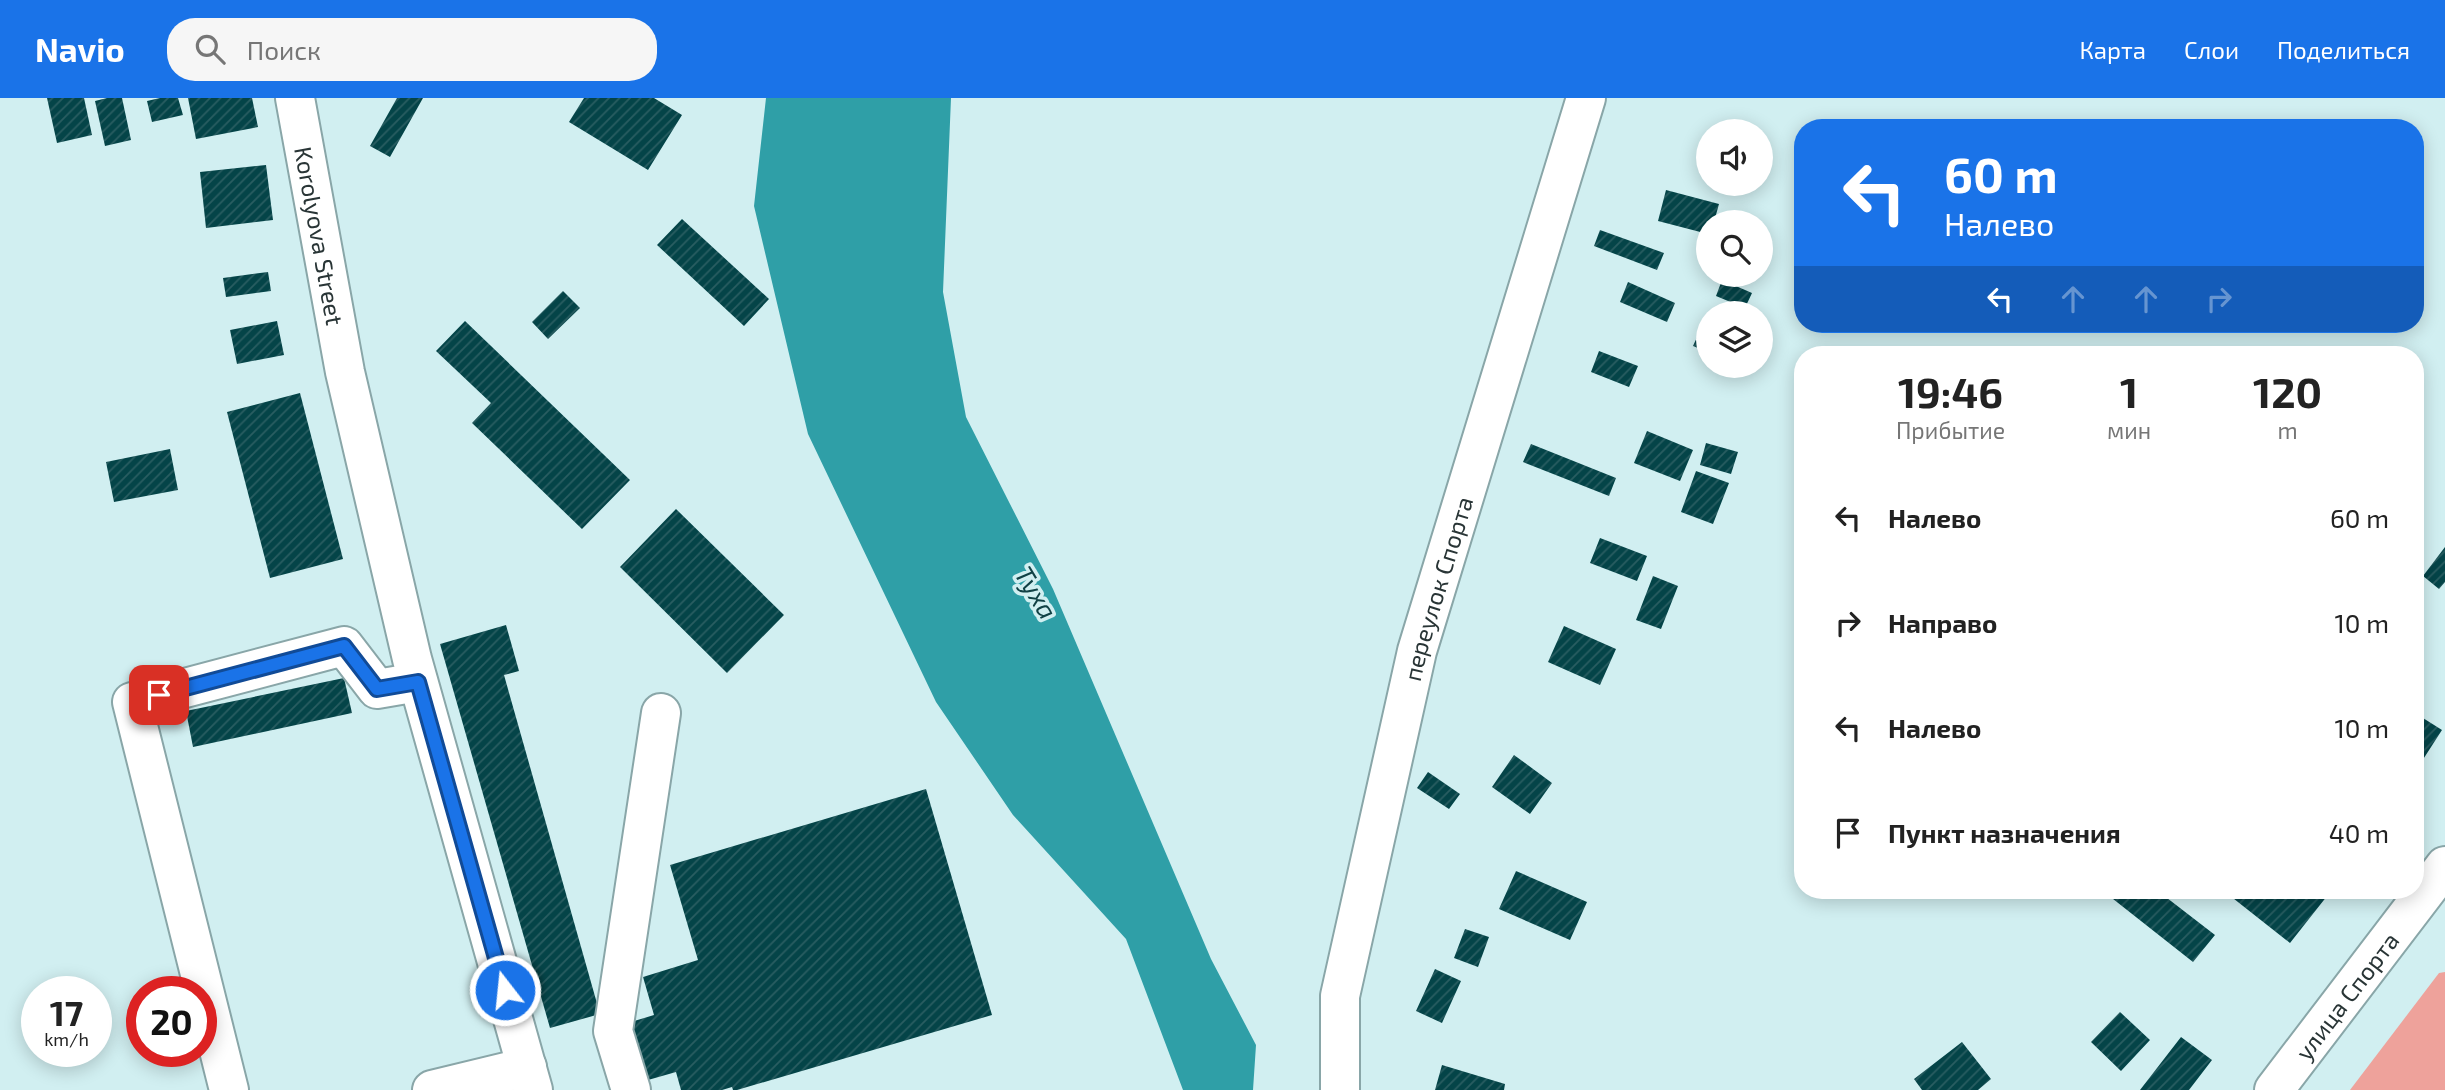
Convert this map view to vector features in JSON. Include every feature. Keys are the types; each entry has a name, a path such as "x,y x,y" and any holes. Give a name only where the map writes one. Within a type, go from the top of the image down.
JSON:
{"street":[{"name":"Korolyova Street","path":"295,98 345,372 418,682 530,1078"},
{"name":"переулок Спорта","path":"1340,1090 1340,996 1417,651 1586,98"},
{"path":"229,1090 132,702 344,646 377,689 418,682"},
{"path":"631,1090 613,1031 662,713"},
{"name":"улица Спорта","path":"2424,894 2445,866"},
{"name":"улица Спорта","path":"2274,1090 2420,899"},
{"path":"432,1090 530,1078"}],"shaded area":[{"path":"2445,972 2445,1090 2350,1090 2439,973"}],"water":[{"name":"Туха","path":"766,98 951,98 943,292 966,417 1053,589 1211,959 1256,1045 1253,1090 1183,1090 1126,939 1013,815 936,702 808,434 754,206"}],"building":[{"path":"47,98 84,98 92,135 57,143"},
{"path":"122,98 131,140 105,146 95,101"},
{"path":"178,98 183,115 152,122 147,101"},
{"path":"188,98 252,98 258,127 196,139"},
{"path":"397,98 423,98 390,157 370,146"},
{"path":"584,98 654,98 682,115 648,170 569,122"},
{"path":"266,165 273,220 206,228 200,172"},
{"path":"1666,190 1719,204 1717,210 1696,210 1696,231 1658,221"},
{"path":"682,219 769,299 744,326 657,245"},
{"path":"1600,230 1664,253 1657,270 1594,246"},
{"path":"268,272 271,291 226,297 223,278"},
{"path":"1628,282 1675,303 1667,322 1620,302"},
{"path":"1719,287 1738,287 1752,293 1748,301 1728,301 1716,296"},
{"path":"563,291 580,308 548,339 532,322"},
{"path":"277,321 284,355 237,364 230,330"},
{"path":"465,321 630,480 582,529 472,423 491,403 436,351"},
{"path":"1599,351 1638,366 1629,387 1591,372"},
{"path":"300,393 343,559 270,578 227,412"},
{"path":"1647,431 1693,450 1680,481 1634,463"},
{"path":"1706,443 1738,452 1731,474 1700,465"},
{"path":"1531,444 1616,478 1609,496 1523,462"},
{"path":"170,449 178,490 114,502 106,462"},
{"path":"1696,471 1729,483 1713,524 1681,512"},
{"path":"676,509 784,615 727,673 620,567"},
{"path":"1600,538 1647,556 1637,581 1590,563"},
{"path":"2445,547 2445,582 2439,589 2424,575"},
{"path":"1653,576 1678,586 1661,629 1636,620"},
{"path":"506,625 519,671 504,675 600,1014 550,1028 440,644"},
{"path":"1564,626 1616,649 1600,685 1548,662"},
{"path":"344,678 352,713 193,747 186,711"},
{"path":"2424,719 2442,730 2424,758"},
{"path":"1514,755 1552,783 1530,814 1492,787"},
{"path":"1428,772 1460,794 1449,809 1417,788"},
{"path":"926,789 992,1015 737,1090 732,1087 722,1090 681,1090 676,1072 648,1080 631,1022 654,1015 643,977 698,960 670,865"},
{"path":"1516,871 1587,902 1570,940 1499,909"},
{"path":"2113,899 2168,899 2215,935 2193,962"},
{"path":"2234,899 2325,899 2290,943"},
{"path":"1465,929 1489,937 1478,967 1454,958"},
{"path":"1435,969 1461,981 1442,1023 1416,1011"},
{"path":"2120,1012 2150,1040 2121,1071 2091,1042"},
{"path":"2181,1037 2212,1060 2189,1090 2140,1090"},
{"path":"1962,1042 1991,1079 1978,1090 1922,1090 1914,1079"},
{"path":"1442,1065 1505,1084 1504,1090 1435,1090"}],"route":[{"path":"159,695 344,646 377,689 418,682 505,990"}]}
